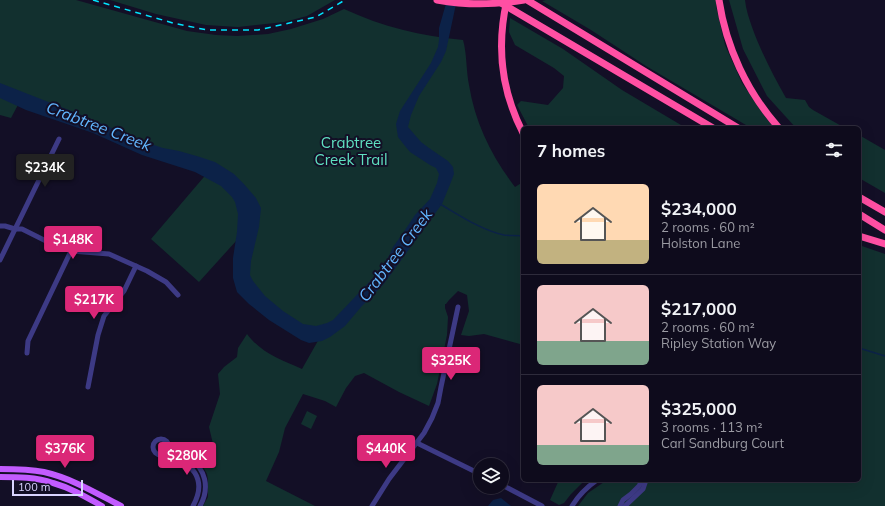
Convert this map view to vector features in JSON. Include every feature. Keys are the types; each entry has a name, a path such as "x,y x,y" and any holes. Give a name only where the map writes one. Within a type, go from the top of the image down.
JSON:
{"highway":[{"path":"437,0 466,4 496,4 524,0"},
{"path":"496,0 710,126"},
{"path":"507,0 503,16 501,38 502,56 508,98 521,129"},
{"path":"527,0 735,126"},
{"path":"719,0 725,32 734,58 750,88 767,114 777,126"},
{"path":"861,197 885,212"},
{"path":"861,215 885,230"},
{"path":"861,237 885,244"}],"main road":[{"path":"0,469 42,471 57,475 120,506"},
{"path":"0,477 24,477 52,482 102,506"}],"street":[{"path":"0,260 59,139"},
{"path":"0,221 2,226 22,229 48,242 71,251 109,254 147,271 166,282 178,295"},
{"path":"27,353 28,341 71,251"},
{"path":"88,387 98,335 104,316 124,291 136,266"},
{"path":"372,506 389,479 424,433 432,418 438,403 458,308"},
{"path":"194,506 198,497 199,483 192,468 170,455 160,455 155,453 153,447 154,442 158,439 164,439 173,450 191,459 204,474 206,484 205,493 200,506"},
{"path":"417,443 473,471"},
{"path":"166,454 170,447"},
{"path":"572,506 578,496 594,482"},
{"path":"620,506 623,500 639,486 641,482"},
{"path":"625,506 642,489 645,482"},
{"path":"509,489 542,506"}],"green space":[{"name":"Crabtree Creek Trail","path":"0,0 76,0 187,31 237,36 268,34 291,29 323,19 344,9 373,21 402,30 463,40 468,79 475,113 480,126 492,152 507,176 515,187 521,183 521,345 484,334 469,336 461,335 469,311 467,295 458,291 445,304 448,317 447,335 437,384 429,406 364,373 355,376 346,388 336,407 325,401 303,394 285,428 279,452 266,481 315,506 203,506 208,497 208,480 207,474 201,463 205,455 214,448 209,427 220,394 218,374 224,367 237,357 238,348 247,334 265,351 302,369 319,339 246,298 246,230 199,282 151,239 209,171 20,101 11,118 0,115"},
{"path":"110,0 335,0 307,16 284,22 238,27 206,25 156,14"},
{"path":"716,0 725,45 742,83 772,126 748,126 646,66 591,30 542,1"},
{"path":"729,0 745,0 752,27 759,45 786,98 805,100 809,107 813,110 841,126 794,126 767,96 743,49"},
{"path":"510,18 563,49 622,90 683,126 528,126 517,105 521,101 548,105 563,88 564,76 554,68 515,45 509,32"},
{"path":"861,136 885,150 885,193 861,179"},
{"path":"861,246 885,254 885,506 578,506 588,493 604,482 861,482"},
{"path":"307,411 317,416 311,429 301,424"},
{"path":"558,482 583,482 564,503 559,505 550,500"}],"water":[{"name":"Crabtree Creek","path":"447,0 456,4 446,51 441,62 419,96 408,127 421,142 448,161 453,167 454,174 442,204 383,285 345,326 322,341 309,343 301,340 269,320 237,292 233,278 233,258 238,214 232,197 221,186 195,172 142,155 93,133 26,110 0,98 0,83 142,141 215,162 234,174 256,198 261,208 259,227 251,261 250,275 253,281 265,296 283,311 303,324 316,326 333,320 375,276 415,215 430,199 437,183 439,174 436,168 410,152 398,137 396,124 400,111 431,63 438,47 439,28"},
{"path":"501,498 511,506 488,506 493,500"}],"waterway":[{"path":"440,204 488,230 504,235 521,236"},
{"path":"861,349 885,356"}],"railway":[{"path":"93,0 173,23 207,30 258,30 316,17 345,0"}]}
